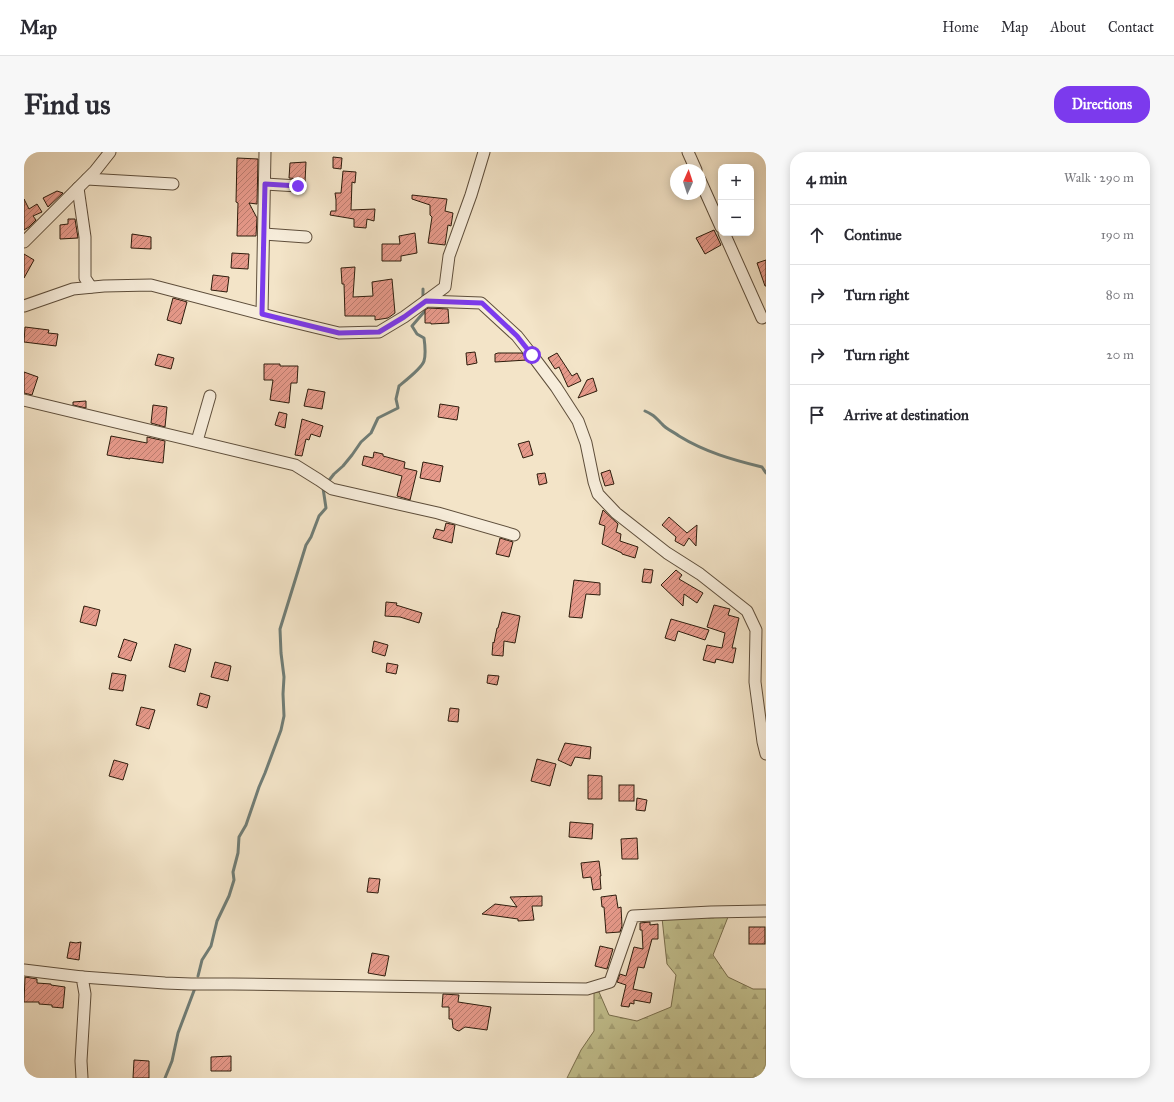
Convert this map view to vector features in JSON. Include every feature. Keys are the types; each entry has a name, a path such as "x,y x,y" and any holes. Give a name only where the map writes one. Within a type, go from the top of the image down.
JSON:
{"street":[{"path":"24,242 95,171 110,152"},
{"path":"262,314 265,152"},
{"path":"24,306 73,289 151,284 339,333 379,332 404,317 445,287 449,256 471,195 484,152"},
{"path":"688,152 693,164"},
{"path":"87,179 172,184"},
{"path":"265,184 298,186"},
{"path":"78,188 85,237 85,278 91,287"},
{"path":"706,193 718,220"},
{"path":"264,234 306,237"},
{"path":"725,236 762,318"},
{"path":"426,301 482,303 517,336 556,387 578,421 586,443 598,494 616,513 661,549 700,574 747,612 756,630 755,682 766,754"},
{"path":"197,442 210,396"},
{"path":"24,400 295,465 332,489 438,513 514,535"},
{"path":"24,970 82,977 191,984 588,989 610,982 633,916 766,911"},
{"path":"82,977 85,994 81,1061 82,1078"}],"green space":[{"path":"728,917 713,955 728,977 753,989 766,989 766,1078 567,1078 581,1050 594,1031 594,992 599,992 609,1015 637,1021 671,1007 676,975 667,964 662,918"}],"building":[{"path":"333,157 342,158 341,169 333,168"},
{"path":"237,158 258,159 257,204 249,203 257,218 256,236 237,236"},
{"path":"306,162 305,182 299,179 289,178 290,163"},
{"path":"343,171 356,172 355,183 352,182 351,210 375,209 374,221 367,219 366,228 354,227 354,219 330,215 331,211 336,211 335,193 341,193"},
{"path":"57,191 63,193 48,207 43,198"},
{"path":"412,195 447,199 445,211 453,213 451,226 448,225 445,245 428,243 432,217 430,215 430,205 412,199"},
{"path":"24,199 29,209 37,204 42,212 33,216 36,220 24,230"},
{"path":"68,219 75,219 78,238 60,239 60,225 68,224"},
{"path":"714,230 721,245 705,254 696,238"},
{"path":"415,233 417,253 401,256 401,261 382,261 382,244 400,244 399,236"},
{"path":"132,234 151,237 151,249 131,248"},
{"path":"232,253 249,254 248,269 231,268"},
{"path":"24,254 34,260 24,278"},
{"path":"766,260 766,286 765,286 757,263"},
{"path":"355,267 353,297 373,296 372,282 392,279 395,313 388,318 375,320 375,316 345,316 344,284 342,284 341,268"},
{"path":"213,275 229,277 227,292 211,290"},
{"path":"173,298 187,302 181,324 167,320"},
{"path":"428,308 448,309 449,323 425,323 425,310"},
{"path":"25,327 49,330 48,333 58,334 56,346 24,342"},
{"path":"475,352 477,363 467,365 466,353"},
{"path":"522,353 527,360 495,362 495,354"},
{"path":"557,353 572,376 577,373 581,381 568,387 559,367 555,369 548,358"},
{"path":"158,354 174,358 171,369 155,365"},
{"path":"264,364 298,366 297,383 291,383 289,403 270,400 273,380 264,380"},
{"path":"24,372 38,377 32,395 24,393"},
{"path":"593,378 597,391 578,398 587,380"},
{"path":"308,389 325,392 322,409 304,406"},
{"path":"86,401 86,408 73,405 73,402"},
{"path":"440,404 459,407 457,420 438,417"},
{"path":"153,405 167,407 165,427 151,423"},
{"path":"279,412 287,414 285,428 275,425"},
{"path":"302,419 323,426 320,437 311,434 309,440 306,439 302,456 295,455"},
{"path":"111,436 147,443 147,437 165,441 163,463 107,455"},
{"path":"529,441 533,455 523,458 518,444"},
{"path":"374,452 405,462 404,468 417,471 410,500 397,496 402,476 362,465 364,456 373,458"},
{"path":"423,462 443,466 440,482 420,478"},
{"path":"610,470 614,484 605,486 601,473"},
{"path":"545,473 547,483 539,485 537,474"},
{"path":"603,510 618,524 616,532 621,534 620,541 638,547 635,558 622,554 602,544 605,526 599,524"},
{"path":"669,517 687,533 697,525 696,546 689,538 684,546 675,541 676,537 662,525"},
{"path":"446,523 455,525 452,543 433,538 436,529 444,531"},
{"path":"500,538 513,542 509,557 496,554"},
{"path":"644,569 653,570 651,583 642,582"},
{"path":"676,570 682,575 679,579 703,593 697,603 684,594 683,606 661,585"},
{"path":"574,580 600,583 600,595 586,594 582,618 569,617"},
{"path":"386,602 397,603 396,605 422,613 419,623 400,617 385,616"},
{"path":"714,605 730,609 728,615 739,618 732,648 736,648 733,663 716,659 715,663 703,660 707,645 722,648 725,633 707,627"},
{"path":"84,606 100,610 96,626 80,622"},
{"path":"502,612 520,616 515,643 504,641 503,656 492,655 493,642 494,643"},
{"path":"671,619 709,630 705,640 678,631 675,641 665,638"},
{"path":"124,639 137,643 131,661 118,657"},
{"path":"374,641 388,645 385,656 372,652"},
{"path":"175,644 191,649 185,672 169,667"},
{"path":"215,662 231,666 228,681 211,677"},
{"path":"387,663 398,665 396,674 386,672"},
{"path":"112,673 126,675 123,691 109,689"},
{"path":"488,675 499,676 497,685 487,683"},
{"path":"200,693 210,696 207,708 197,705"},
{"path":"141,707 155,710 149,729 136,725"},
{"path":"450,708 459,709 458,722 448,721"},
{"path":"565,743 591,747 590,759 575,757 571,766 558,760"},
{"path":"537,759 556,764 550,786 531,781"},
{"path":"114,760 128,764 123,780 109,776"},
{"path":"588,775 602,776 602,799 588,799"},
{"path":"619,785 634,785 634,801 619,801"},
{"path":"637,798 647,800 645,811 636,810"},
{"path":"570,822 593,824 592,839 569,837"},
{"path":"637,838 638,859 622,859 621,839"},
{"path":"599,861 601,889 593,890 591,877 583,878 581,863"},
{"path":"369,878 380,879 378,893 367,892"},
{"path":"616,895 618,908 621,907 622,926 620,932 606,933 604,907 602,907 601,897"},
{"path":"542,896 542,906 532,906 534,920 518,921 518,919 482,914 495,904 517,907 510,897"},
{"path":"650,922 650,925 658,924 658,939 652,939 644,968 638,967 633,989 652,993 650,1003 634,1000 634,1004 630,1003 629,1007 621,1006 626,985 617,982 620,974 626,976 634,947 643,949 640,923"},
{"path":"749,927 765,927 765,944 749,944"},
{"path":"70,942 81,942 79,960 67,958"},
{"path":"600,946 613,949 607,969 595,966"},
{"path":"372,953 389,956 385,976 368,973"},
{"path":"25,977 37,979 37,983 65,987 63,1008 39,1004 39,1002 24,1002"},
{"path":"443,994 459,995 458,1002 491,1007 487,1030 465,1027 459,1031 453,1028 452,1019 449,1019 449,1007 442,1007"},
{"path":"231,1056 231,1071 211,1071 211,1057"},
{"path":"134,1060 149,1061 149,1078 133,1078"}],"waterway":[{"path":"423,289 423,299"},
{"path":"198,976 202,960 211,946 217,921 229,896 234,880 233,872 238,853 239,837 246,825 281,730 284,716 284,677 280,629 306,545 311,537 319,516 326,508 323,488 334,474 343,466 361,442 371,433 378,418 398,408 396,399 399,386 423,364 425,352 424,338 417,334 412,326 424,312 424,307"},
{"path":"645,411 689,442 719,455 762,467 766,473"},
{"path":"165,1078 172,1061 178,1033 195,988"}],"route":[{"path":"298,186 265,184 262,314 339,333 379,332 404,317 426,301 482,303 517,336 532,355"}]}
